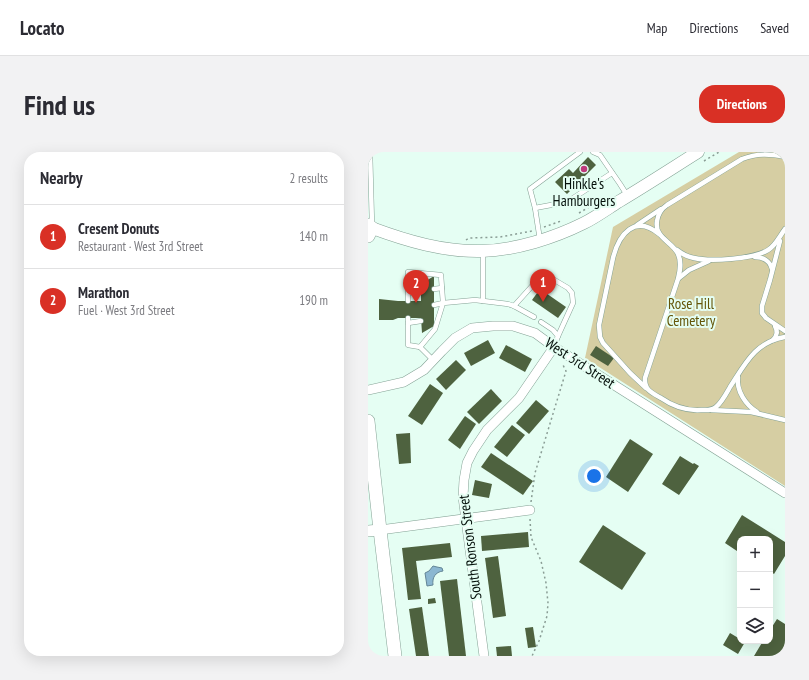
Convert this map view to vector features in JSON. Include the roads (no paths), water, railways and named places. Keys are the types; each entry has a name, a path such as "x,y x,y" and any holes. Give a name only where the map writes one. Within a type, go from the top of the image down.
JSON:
{"main road":[{"path":"369,229 420,243 465,250 483,251 517,247 557,235 585,223 698,152"},
{"path":"368,421 374,531 395,656"}],"street":[{"name":"West 3rd Street","path":"368,390 404,382 424,370 455,338 472,328 513,326 535,333 554,347 785,494"},
{"name":"South Ronson Street","path":"484,656 463,497 467,463 487,430 520,398 554,347"},
{"path":"374,531 530,510"}],"lane":[{"path":"369,229 370,152"},
{"path":"540,240 535,208 530,189 580,152"},
{"path":"593,152 600,156 628,196"},
{"path":"785,157 764,154 742,159 628,230 622,236 616,247 599,330 603,343 630,373 648,389 676,407 687,410 744,411 785,420"},
{"path":"535,208 567,202 612,173"},
{"path":"662,208 656,222 658,230 667,243 675,249 690,257 710,260 759,257 765,259 771,265 772,270"},
{"path":"634,226 648,226 660,234"},
{"path":"750,257 759,255 771,248 777,242 785,229"},
{"path":"785,229 780,239 762,306 764,316 785,331"},
{"path":"648,389 645,378 678,279 680,262 675,249"},
{"path":"483,251 483,301"},
{"path":"678,279 689,270 710,260"},
{"path":"408,301 408,272 441,275 443,303 436,318 435,329 420,347"},
{"path":"514,306 541,276 546,275 568,288 572,294 573,303 554,347"},
{"path":"434,289 442,288"},
{"path":"408,293 421,291"},
{"path":"434,305 475,300 514,306 534,317"},
{"path":"408,318 408,345 420,347 433,360"},
{"path":"408,324 421,321"},
{"path":"541,322 553,330 558,336"},
{"path":"772,341 777,333 777,328 774,324"},
{"path":"710,410 716,407 723,399 745,363 754,353 772,341 785,337"},
{"path":"739,372 737,382 743,398 752,409 761,414"}],"water":[{"path":"433,566 442,568 443,571 435,576 433,585 427,586 425,573"}],"place":[{"name":"Hinkle's Hamburgers","path":"584,169"},
{"name":"Cresent Donuts","path":"543,302"},
{"name":"Marathon","path":"416,303"}],"park label":[{"name":"Rose Hill Cemetery","path":"691,312"}]}
